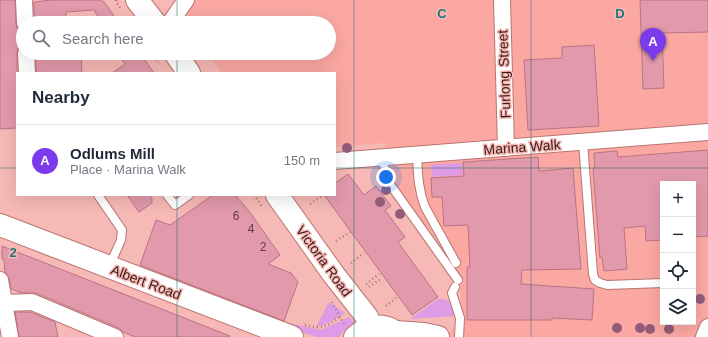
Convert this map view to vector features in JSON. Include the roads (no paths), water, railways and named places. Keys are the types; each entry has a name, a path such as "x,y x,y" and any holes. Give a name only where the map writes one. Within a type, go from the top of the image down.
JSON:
{"street":[{"path":"24,0 25,16"},
{"path":"137,0 150,16"},
{"path":"175,16 186,0"},
{"name":"Furlong Street","path":"502,0 506,148"},
{"path":"26,60 27,72"},
{"path":"180,60 188,72"},
{"name":"Marina Walk","path":"336,161 708,132"},
{"name":"Victoria Road","path":"278,196 334,275 367,318 363,332"},
{"name":"Albert Road","path":"0,225 109,268 298,331"},
{"path":"0,280 10,337"},
{"path":"4,303 32,302 104,336"},
{"path":"363,332 379,326 388,328 398,335 424,334 438,337"},
{"path":"704,337 708,327"}],"lane":[{"path":"583,142 593,274 595,280 607,285 660,283"},
{"path":"417,155 418,182 422,198 456,263"},
{"path":"382,157 387,180 456,283 452,293 460,318 459,337"},
{"path":"99,196 122,230 121,240 109,268"},
{"path":"168,196 175,205 188,196"}],"place":[{"name":"Odlums Mill","path":"653,61"}]}
